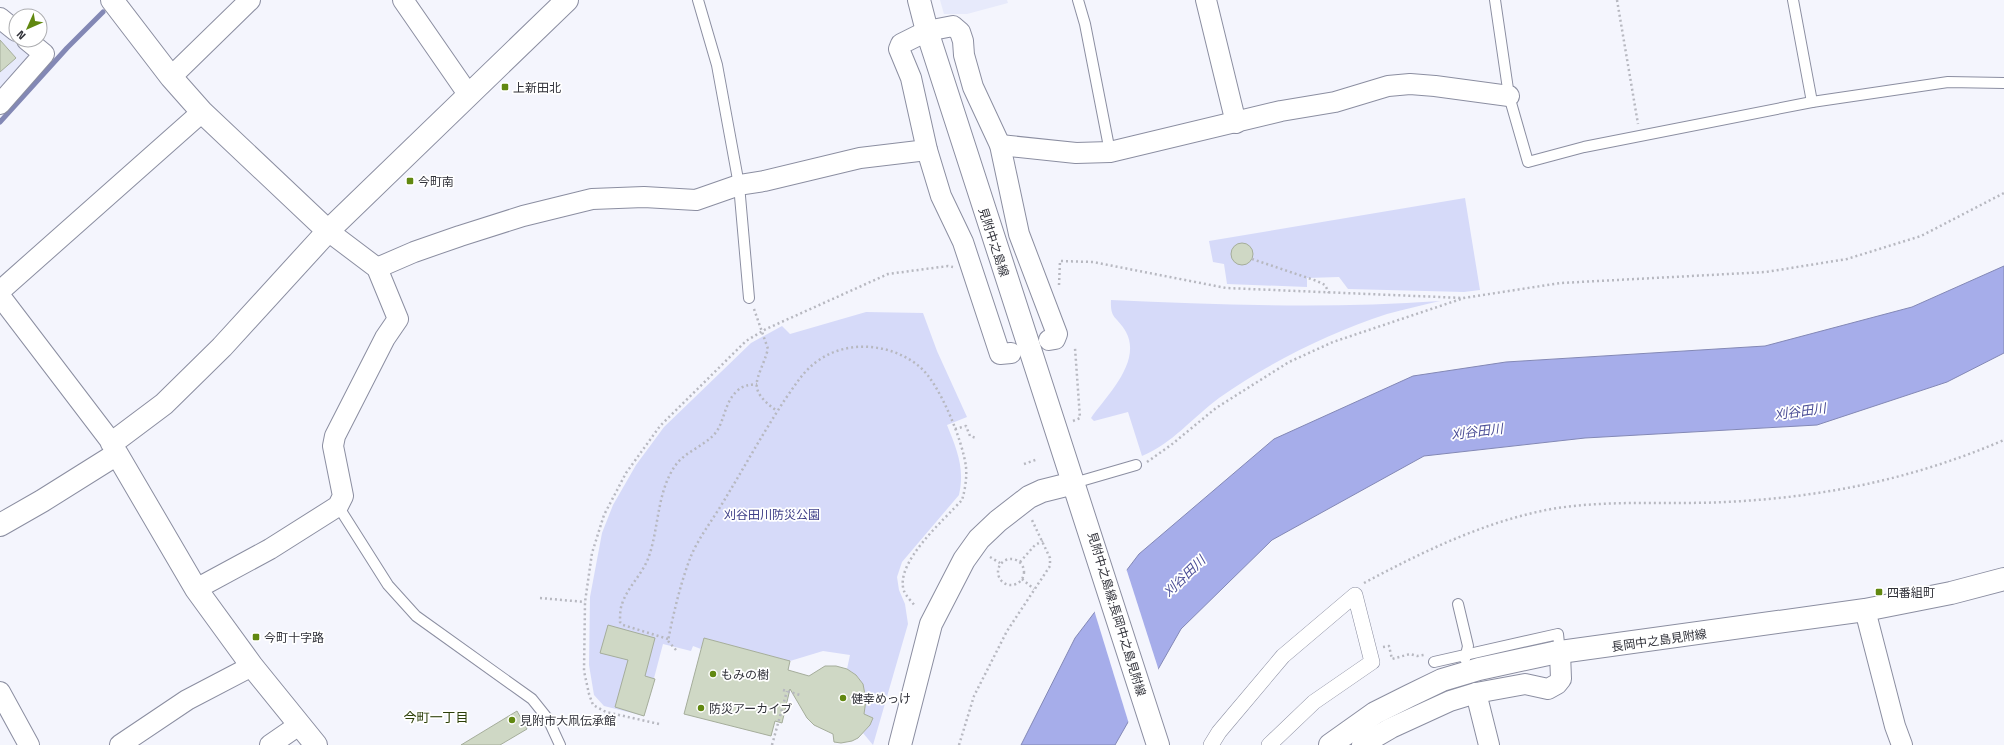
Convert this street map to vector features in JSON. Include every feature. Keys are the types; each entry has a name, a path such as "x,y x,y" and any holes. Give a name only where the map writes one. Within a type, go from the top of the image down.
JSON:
{"main road":[{"path":"112,0 171,77 202,112 328,231"},
{"path":"0,525 42,501 114,448 164,404 222,347 328,231 468,94 567,0"},
{"name":"見附中之島線","path":"919,0 927,31 1016,310 1074,483"},
{"path":"114,448 196,589 252,666 316,745"},
{"path":"900,745 931,624 964,560 979,539 998,521 1029,497 1074,483"},
{"name":"見附中之島線;長岡中之島見附線","path":"1074,483 1158,745"},
{"name":"長岡中之島見附線","path":"1330,745 1375,713 1442,680 1467,664 1560,653 1865,610 1951,593 2004,579"}],"street":[{"path":"171,77 250,0"},
{"path":"403,0 468,94"},
{"path":"1206,0 1236,123"},
{"path":"0,18 8,24"},
{"path":"1011,353 1000,354 963,242 941,196 927,150 911,78 899,50 901,44 927,31 953,26 960,32 963,41 964,55 973,87 983,112 1000,144 1019,234 1057,334 1055,339 1049,340"},
{"path":"0,104 44,54 37,48"},
{"path":"1000,144 1076,153 1110,152 1281,111 1335,102 1388,86 1410,84 1435,86 1509,96"},
{"path":"0,291 202,112"},
{"path":"377,268 414,252 523,216 592,199 644,197 696,200 739,185 764,181 860,158 927,150"},
{"path":"196,589 270,549 338,506 343,496 333,446 335,436 385,338 398,319 377,268 328,231"},
{"path":"0,296 114,448"},
{"path":"1211,745 1219,732 1283,656 1355,595 1372,662 1314,702 1269,745"},
{"path":"1865,610 1895,726 1902,745"},
{"path":"1362,745 1404,722 1450,701 1476,693 1525,684 1548,689 1557,684 1561,679 1560,653"},
{"path":"120,745 187,700 252,666"},
{"path":"0,692 29,745"},
{"path":"1476,693 1488,745"},
{"path":"270,745 299,725"}],"lane":[{"path":"698,0 717,65 739,185 749,298"},
{"path":"1078,0 1085,24 1110,152"},
{"path":"1495,0 1509,96 1528,162 1584,147 1640,135 1812,102 1948,82 2004,83"},
{"path":"1794,0 1812,102"},
{"path":"1074,483 1136,465"},
{"path":"338,506 388,586 416,616 532,699 548,719 558,744"},
{"path":"1433,658 1467,664 1468,646 1458,604"}],"path":[{"path":"1617,0 1640,135"},
{"path":"1136,465 1145,463 1158,455 1216,408 1289,362 1333,342 1463,298 1562,282 1766,272 1847,259 1921,236 2004,193"},
{"path":"1252,259 1317,281 1325,285 1330,293"},
{"path":"1059,293 1060,261 1093,262 1226,288 1463,298"},
{"path":"659,724 606,712 593,705 584,671 585,602 592,553 604,515 626,473 660,426 746,342 763,331 888,274 948,266 953,267 956,274"},
{"path":"749,298 763,331 768,349 756,380 757,390 762,398 778,411"},
{"path":"668,639 691,556 778,411 805,370 820,359 839,350 857,347 872,347 895,352 920,367 928,375 941,394 955,429 966,468 965,490 962,500 910,559 903,572 904,592 915,606"},
{"path":"1071,422 1080,418 1075,348"},
{"path":"676,650 668,639 623,625 620,622 621,604 642,573 649,556 657,528 665,487 675,466 686,454 715,433 721,423 732,396 738,389 757,384"},
{"path":"955,429 966,426 970,436 976,438"},
{"path":"1362,584 1418,554 1490,525 1547,510 1609,505 1726,502 1803,495 1867,485 1912,474 1962,458 2004,440"},
{"path":"1024,464 1038,459"},
{"path":"959,745 974,696 1007,631 1050,566 1050,558 1031,518"},
{"path":"1020,562 1035,545 1043,541"},
{"path":"990,557 1000,563"},
{"path":"1012,558 1020,562 1024,568 1022,579 1019,583 1011,586 1003,583 998,576 998,567 1000,563 1012,558"},
{"path":"1022,579 1034,589"},
{"path":"540,598 585,602"},
{"path":"1368,648 1389,646 1392,659 1410,654 1433,658"},
{"path":"783,690 800,695"},
{"path":"772,745 787,691"}],"shaded area":[{"path":"940,0 1007,0 1008,3 967,14 944,14"},
{"path":"0,27 8,34 8,48 24,48 29,52 30,61 0,95"}],"green space":[{"path":"1465,198 1480,290 1464,292 1348,289 1339,277 1307,278 1307,287 1227,284 1224,264 1213,262 1209,241"},
{"path":"1111,300 1234,305 1317,306 1440,301 1387,314 1343,330 1300,350 1238,385 1209,405 1163,445 1142,456 1128,412 1094,421 1091,418 1120,378 1130,355 1130,343 1123,327 1113,315"},
{"name":"刈谷田川防災公園","path":"866,312 923,313 937,351 967,417 947,425 959,459 961,485 959,495 902,562 897,577 899,590 905,604 908,624 873,745 863,733 870,725 873,718 864,714 866,700 864,688 861,682 858,677 847,669 850,655 823,651 790,661 704,638 701,649 693,646 691,651 663,644 644,716 604,706 594,695 589,665 590,597 602,533 613,505 636,465 664,427 751,343 782,326 790,334"}],"water":[{"name":"刈谷田川","path":"2004,266 2004,353 1947,382 1817,425 1585,438 1424,456 1272,540 1181,629 1115,745 1021,745 1075,638 1139,554 1274,439 1413,376 1506,362 1765,346 1912,307"}],"pier":[{"path":"1126,568 1159,671 1129,724 1094,610"}],"building":[{"path":"0,40 16,58 0,72"},
{"path":"1242,243 1250,246 1253,254 1250,262 1242,265 1234,262 1231,254 1234,246"},
{"path":"608,625 655,638 645,676 655,679 644,716 615,707 628,660 600,653"},
{"path":"704,638 790,661 788,670 809,676 825,666 836,666 847,669 856,675 863,684 866,700 864,714 873,718 870,725 858,738 852,741 841,743 834,742 833,734 814,725 807,718 790,689 782,723 775,721 771,736 684,714"},
{"name":"見附市大凧伝承館","path":"517,711 527,729 500,745 461,745"}],"waterway":[{"path":"0,122 67,48 103,12"}],"place":[{"name":"上新田北","path":"505,87"},
{"name":"今町南","path":"410,181"},
{"name":"四番組町","path":"1879,592"},
{"name":"今町十字路","path":"256,637"},
{"name":"もみの樹","path":"713,674"},
{"name":"健幸めっけ","path":"843,698"},
{"name":"防災アーカイブ","path":"701,708"},
{"name":"見附市大凧伝承館","path":"512,720"}],"district":[{"name":"今町一丁目","path":"436,717"}]}
